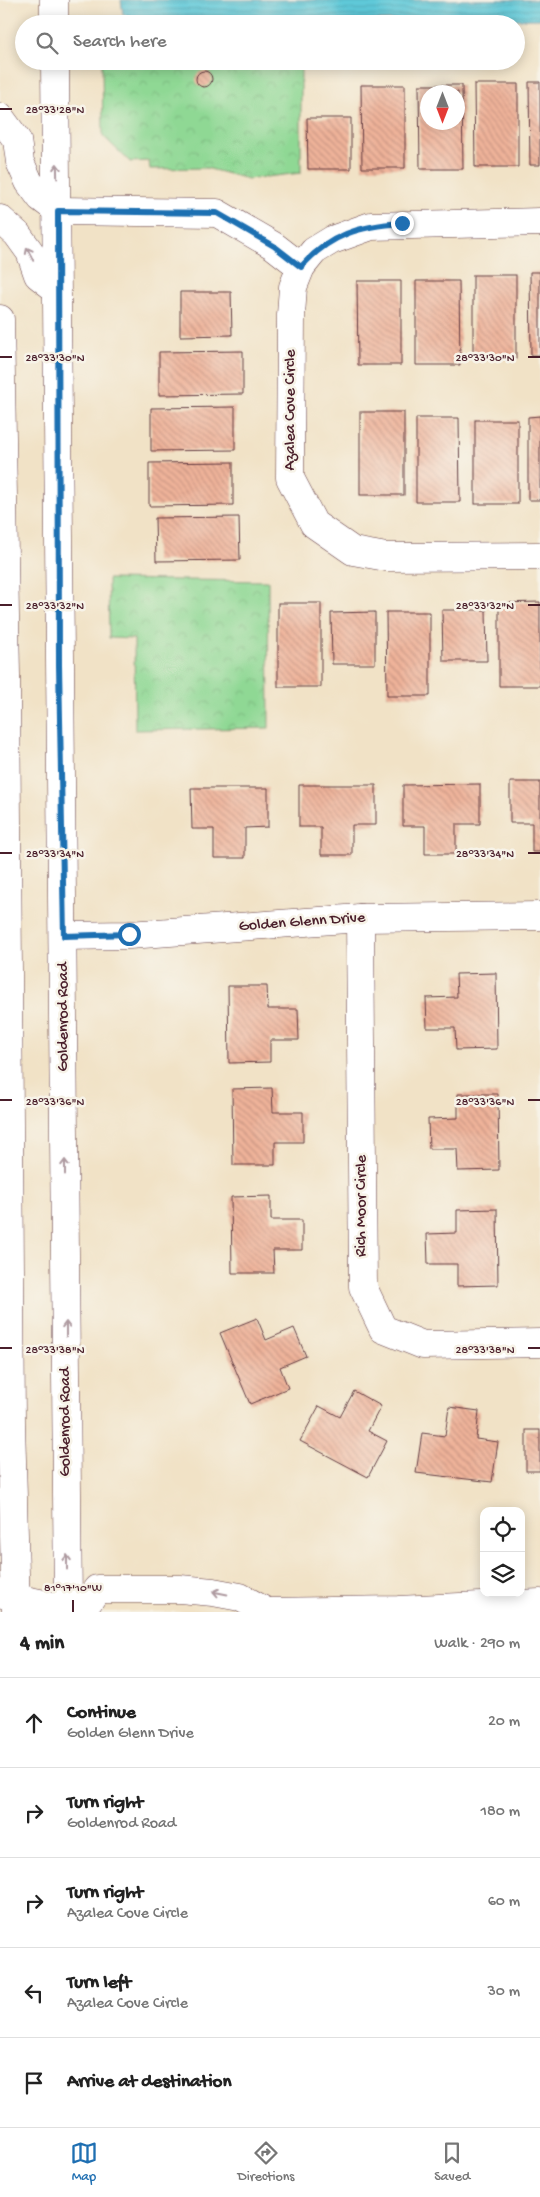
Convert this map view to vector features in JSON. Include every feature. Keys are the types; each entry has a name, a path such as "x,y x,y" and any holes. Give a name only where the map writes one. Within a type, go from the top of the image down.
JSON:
{"main road":[{"path":"54,0 54,15"},
{"name":"Goldenrod Road","path":"55,70 58,211 56,289 59,656 75,1611"},
{"path":"0,117 17,140 20,162 29,182 41,198 58,211 217,213 274,246 301,267"},
{"path":"0,219 17,234 30,252 38,275 56,289"},
{"name":"Azalea Cove Circle","path":"540,222 372,226 332,240 314,251 301,267 294,287 291,315 290,478 314,524 353,551 386,558 540,556"},
{"path":"0,318 4,937 11,1422 10,1601 75,1611 97,1590 180,1589 240,1597 264,1611 398,1611 540,1603"},
{"name":"Golden Glenn Drive","path":"64,936 129,934 360,918 540,916"},
{"name":"Rich Moor Circle","path":"360,918 363,1287 383,1329 423,1344 540,1343"}],"green space":[{"path":"102,70 301,70 301,173 248,179 206,168 150,169 149,161 130,162 103,136"},
{"path":"108,579 268,581 269,728 135,730 134,639 109,638"}],"water":[{"path":"121,0 540,0 540,19 525,19 525,15 123,14"}],"building":[{"path":"201,71 207,71 212,76 210,85 201,87 196,82 196,76"},
{"path":"529,82 540,82 540,165 530,165"},
{"path":"474,84 518,84 518,167 475,167"},
{"path":"361,85 405,85 405,168 362,168"},
{"path":"419,85 420,130 463,130 463,169 420,169"},
{"path":"307,118 351,118 351,169 308,169"},
{"path":"530,272 540,272 540,355 531,355"},
{"path":"473,275 516,275 516,359 473,359"},
{"path":"357,281 401,281 401,365 358,365"},
{"path":"416,281 459,281 460,365 416,365"},
{"path":"180,292 231,292 232,335 180,336"},
{"path":"243,351 243,394 159,395 159,352"},
{"path":"235,407 235,450 151,451 151,408"},
{"path":"360,412 404,412 404,495 360,495"},
{"path":"540,416 540,500 528,500 528,417"},
{"path":"416,418 459,418 460,502 416,502"},
{"path":"475,420 518,420 518,504 475,504"},
{"path":"233,462 233,505 149,506 149,463"},
{"path":"239,517 240,560 156,561 155,518"},
{"path":"540,602 540,686 499,686 499,603"},
{"path":"278,603 321,603 321,687 278,687"},
{"path":"442,610 486,610 487,661 443,661"},
{"path":"375,612 375,664 332,664 331,613"},
{"path":"386,612 430,612 430,696 387,696"},
{"path":"510,782 540,782 540,852 532,852 532,823 510,823"},
{"path":"480,784 480,824 456,824 456,854 425,854 425,826 403,826 403,785"},
{"path":"299,785 376,785 376,825 352,825 352,855 321,855 321,827 299,827"},
{"path":"191,788 268,788 268,827 245,828 245,858 214,858 214,829 192,829"},
{"path":"496,973 497,1049 456,1050 455,1028 427,1028 426,998 457,997 456,974"},
{"path":"228,986 267,986 268,1009 298,1009 299,1040 270,1040 270,1062 229,1063"},
{"path":"272,1088 273,1112 303,1112 303,1142 275,1142 275,1165 233,1165 232,1089"},
{"path":"458,1094 498,1094 499,1170 458,1171 457,1149 429,1149 428,1119 458,1118"},
{"path":"271,1196 271,1220 302,1220 302,1250 273,1250 274,1273 232,1273 231,1197"},
{"path":"497,1209 498,1285 457,1286 457,1264 428,1264 427,1234 457,1233 457,1210"},
{"path":"257,1318 266,1340 294,1328 306,1356 280,1367 288,1388 250,1404 220,1333"},
{"path":"354,1391 381,1406 368,1431 387,1441 368,1477 300,1441 319,1406 340,1417"},
{"path":"449,1407 479,1411 476,1439 498,1442 492,1482 416,1473 422,1433 445,1436"},
{"path":"526,1430 540,1430 540,1471 526,1471"}],"route":[{"path":"129,934 64,936 59,665 56,289 58,211 217,213 274,246 301,267 314,251 352,231 372,226 402,223"}]}
